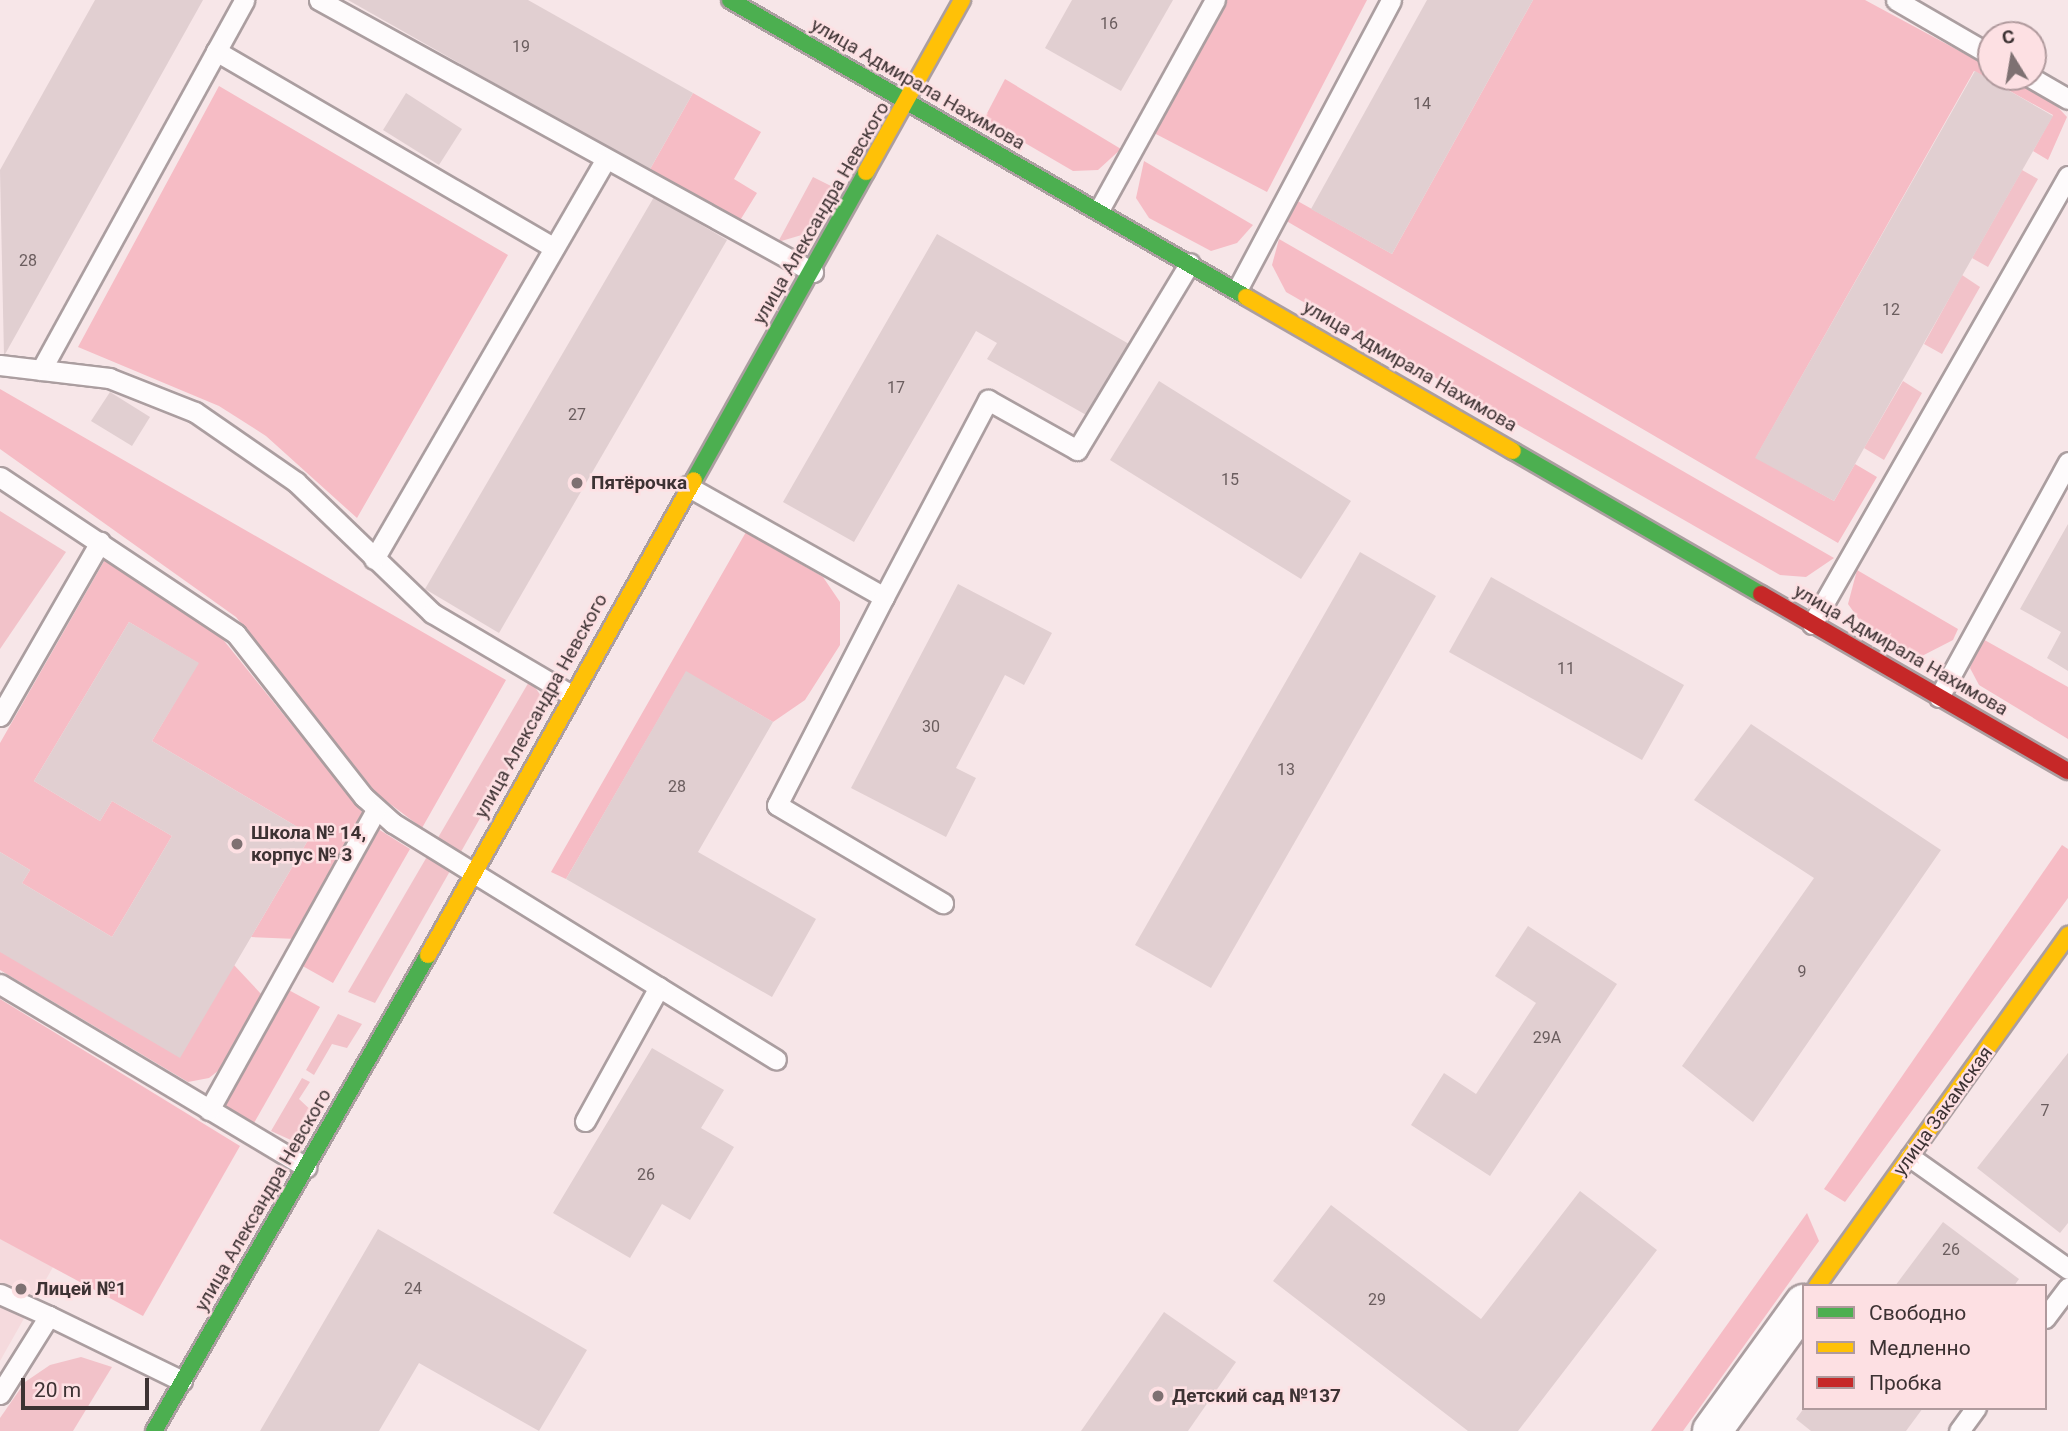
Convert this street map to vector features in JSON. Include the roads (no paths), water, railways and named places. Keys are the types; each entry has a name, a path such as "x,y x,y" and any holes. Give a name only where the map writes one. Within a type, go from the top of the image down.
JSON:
{"street":[{"name":"улица Адмирала Нахимова","path":"730,0 1099,210 2068,771"},
{"name":"улица Александра Невского","path":"154,1431 473,872 687,486 813,272 908,103 962,0"},
{"name":"улица Закамская","path":"1818,1284 2068,935"},
{"path":"1712,1431 1802,1307"}],"lane":[{"path":"41,370 244,0"},
{"path":"319,0 813,272"},
{"path":"1099,210 1215,0"},
{"path":"1237,290 1391,0"},
{"path":"1896,0 1977,47"},
{"path":"216,51 554,248"},
{"path":"2047,87 2068,99"},
{"path":"374,559 606,159"},
{"path":"1812,624 2068,176"},
{"path":"943,903 777,805 988,400 1077,450 1190,263"},
{"path":"0,365 109,378 195,412 296,482 432,613 571,695"},
{"path":"1939,697 2068,462"},
{"path":"0,477 236,634 376,810 776,1060"},
{"path":"687,486 884,597"},
{"path":"0,716 100,542"},
{"path":"209,1110 376,810"},
{"path":"0,984 306,1167"},
{"path":"585,1121 659,987"},
{"path":"1910,1157 2068,1269"},
{"path":"2047,1315 2068,1288"},
{"path":"0,1294 182,1381"},
{"path":"0,1394 48,1317"},
{"path":"1959,1431 1975,1410"}],"place":[{"name":"Пятёрочка","path":"577,483"},
{"name":"Школа № 14, корпус № 3","path":"237,844"},
{"name":"Лицей №1","path":"21,1289"},
{"name":"Детский сад №137","path":"1158,1396"}]}
